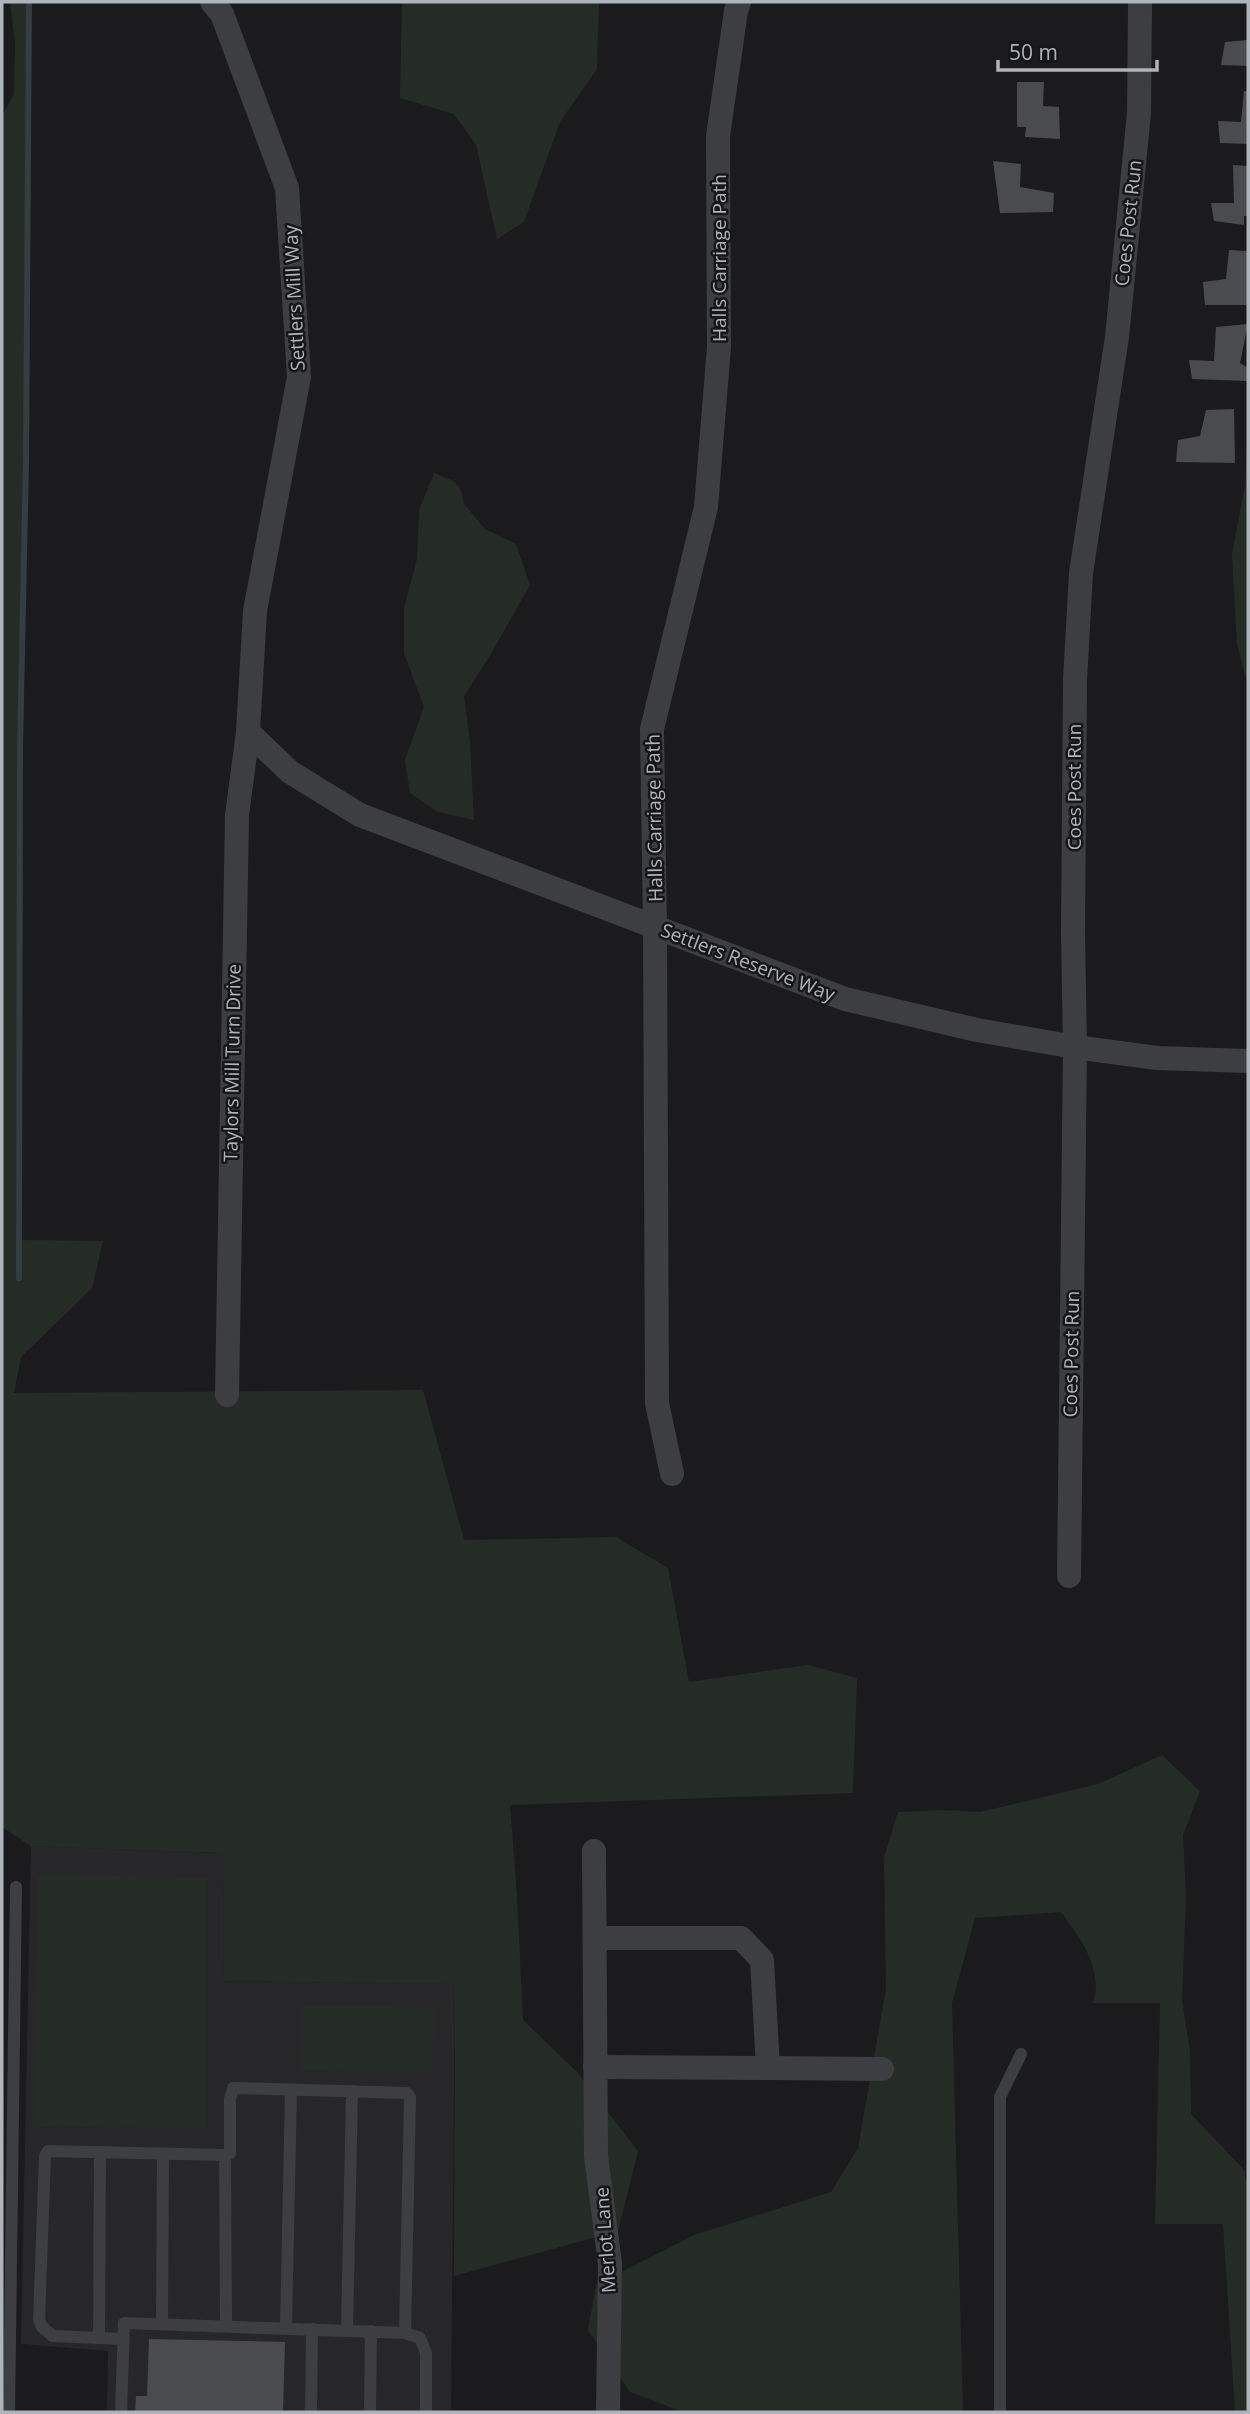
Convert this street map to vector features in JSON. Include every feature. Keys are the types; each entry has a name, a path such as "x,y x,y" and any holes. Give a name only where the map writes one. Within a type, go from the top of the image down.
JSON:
{"street":[{"name":"Settlers Mill Way","path":"212,2 222,14 287,188 299,377 255,611 248,732"},
{"name":"Halls Carriage Path","path":"672,1474 657,1403 652,729 706,507 719,347 718,136 739,2"},
{"name":"Coes Post Run","path":"1069,1576 1075,1047 1074,680 1081,573 1118,324 1139,113 1140,2"},
{"name":"Settlers Reserve Way","path":"248,732 290,772 360,815 845,999 977,1030 1075,1047 1157,1058 1248,1061"},
{"name":"Taylors Mill Turn Drive","path":"227,1395 237,815 248,732"},
{"name":"Merlot Lane","path":"594,1851 596,2156 610,2263 608,2412"},
{"path":"595,1938 741,1938 762,1960 768,2068"},
{"path":"595,2067 882,2069"}],"lane":[{"path":"9,2412 16,1887"},
{"path":"1000,2412 1000,2097 1021,2054"},
{"path":"123,2339 53,2336 41,2327 39,2320 45,2156 48,2151 225,2155 230,2153 230,2099 233,2088 407,2093 410,2097 405,2333"},
{"path":"286,2328 290,2090"},
{"path":"347,2331 352,2091"},
{"path":"99,2338 100,2152"},
{"path":"162,2324 163,2154"},
{"path":"225,2155 226,2326"},
{"path":"121,2412 124,2323 405,2333 420,2338 426,2353 426,2412"},
{"path":"311,2412 312,2329"},
{"path":"370,2412 371,2331"}],"shaded area":[{"path":"10,2 29,2 26,461 20,748 19,1240 103,1241 92,1288 21,1357 14,1393 423,1390 464,1540 616,1537 668,1568 689,1682 808,1665 857,1678 853,1793 510,1805 523,2020 578,2073 638,2151 618,2231 454,2276 455,1984 224,1981 223,1853 31,1846 2,1827 2,116 14,94 15,44"},
{"path":"402,2 599,2 597,69 560,122 524,222 497,239 476,145 454,114 400,98"},
{"path":"1248,425 1248,687 1237,644 1232,555 1245,485"},
{"path":"434,473 454,481 461,490 464,504 485,529 516,544 530,585 464,696 470,742 474,820 438,812 410,793 405,760 424,707 404,653 404,608 417,559 419,510"},
{"path":"1162,1755 1200,1791 1183,1835 1186,1897 1182,2000 1190,2051 1191,2114 1244,2170 1248,2191 1248,2412 1235,2412 1223,2224 1155,2224 1160,2003 1093,2003 1096,1990 1093,1966 1082,1943 1061,1912 975,1918 952,2003 963,2412 683,2412 630,2392 588,2330 596,2285 694,2235 831,2192 858,2148 886,1989 884,1857 898,1812 980,1812 1098,1784"},
{"path":"31,1846 223,1853 224,1981 455,1984 451,2412 107,2412 108,2351 21,2344"},
{"path":"37,1875 207,1877 205,2128 35,2127"},
{"path":"303,2005 434,2007 432,2073 302,2071"}],"building":[{"path":"1248,40 1248,66 1221,65 1225,42"},
{"path":"1017,82 1044,82 1043,106 1059,107 1060,139 1025,137 1026,127 1017,127"},
{"path":"1244,91 1248,91 1248,144 1220,143 1218,121 1241,122"},
{"path":"993,161 1021,164 1020,187 1054,193 1053,212 1000,213"},
{"path":"1233,165 1248,166 1248,216 1244,216 1244,225 1214,221 1211,203 1234,203"},
{"path":"1229,250 1248,251 1248,305 1205,305 1203,282 1226,279"},
{"path":"1248,324 1240,363 1248,368 1248,381 1192,379 1189,360 1214,361 1216,327"},
{"path":"1234,409 1235,463 1176,462 1178,440 1200,436 1206,410"},
{"path":"149,2339 285,2342 283,2412 135,2412 136,2396 147,2396"}],"waterway":[{"path":"19,1278 20,748 26,461 29,2"}]}
